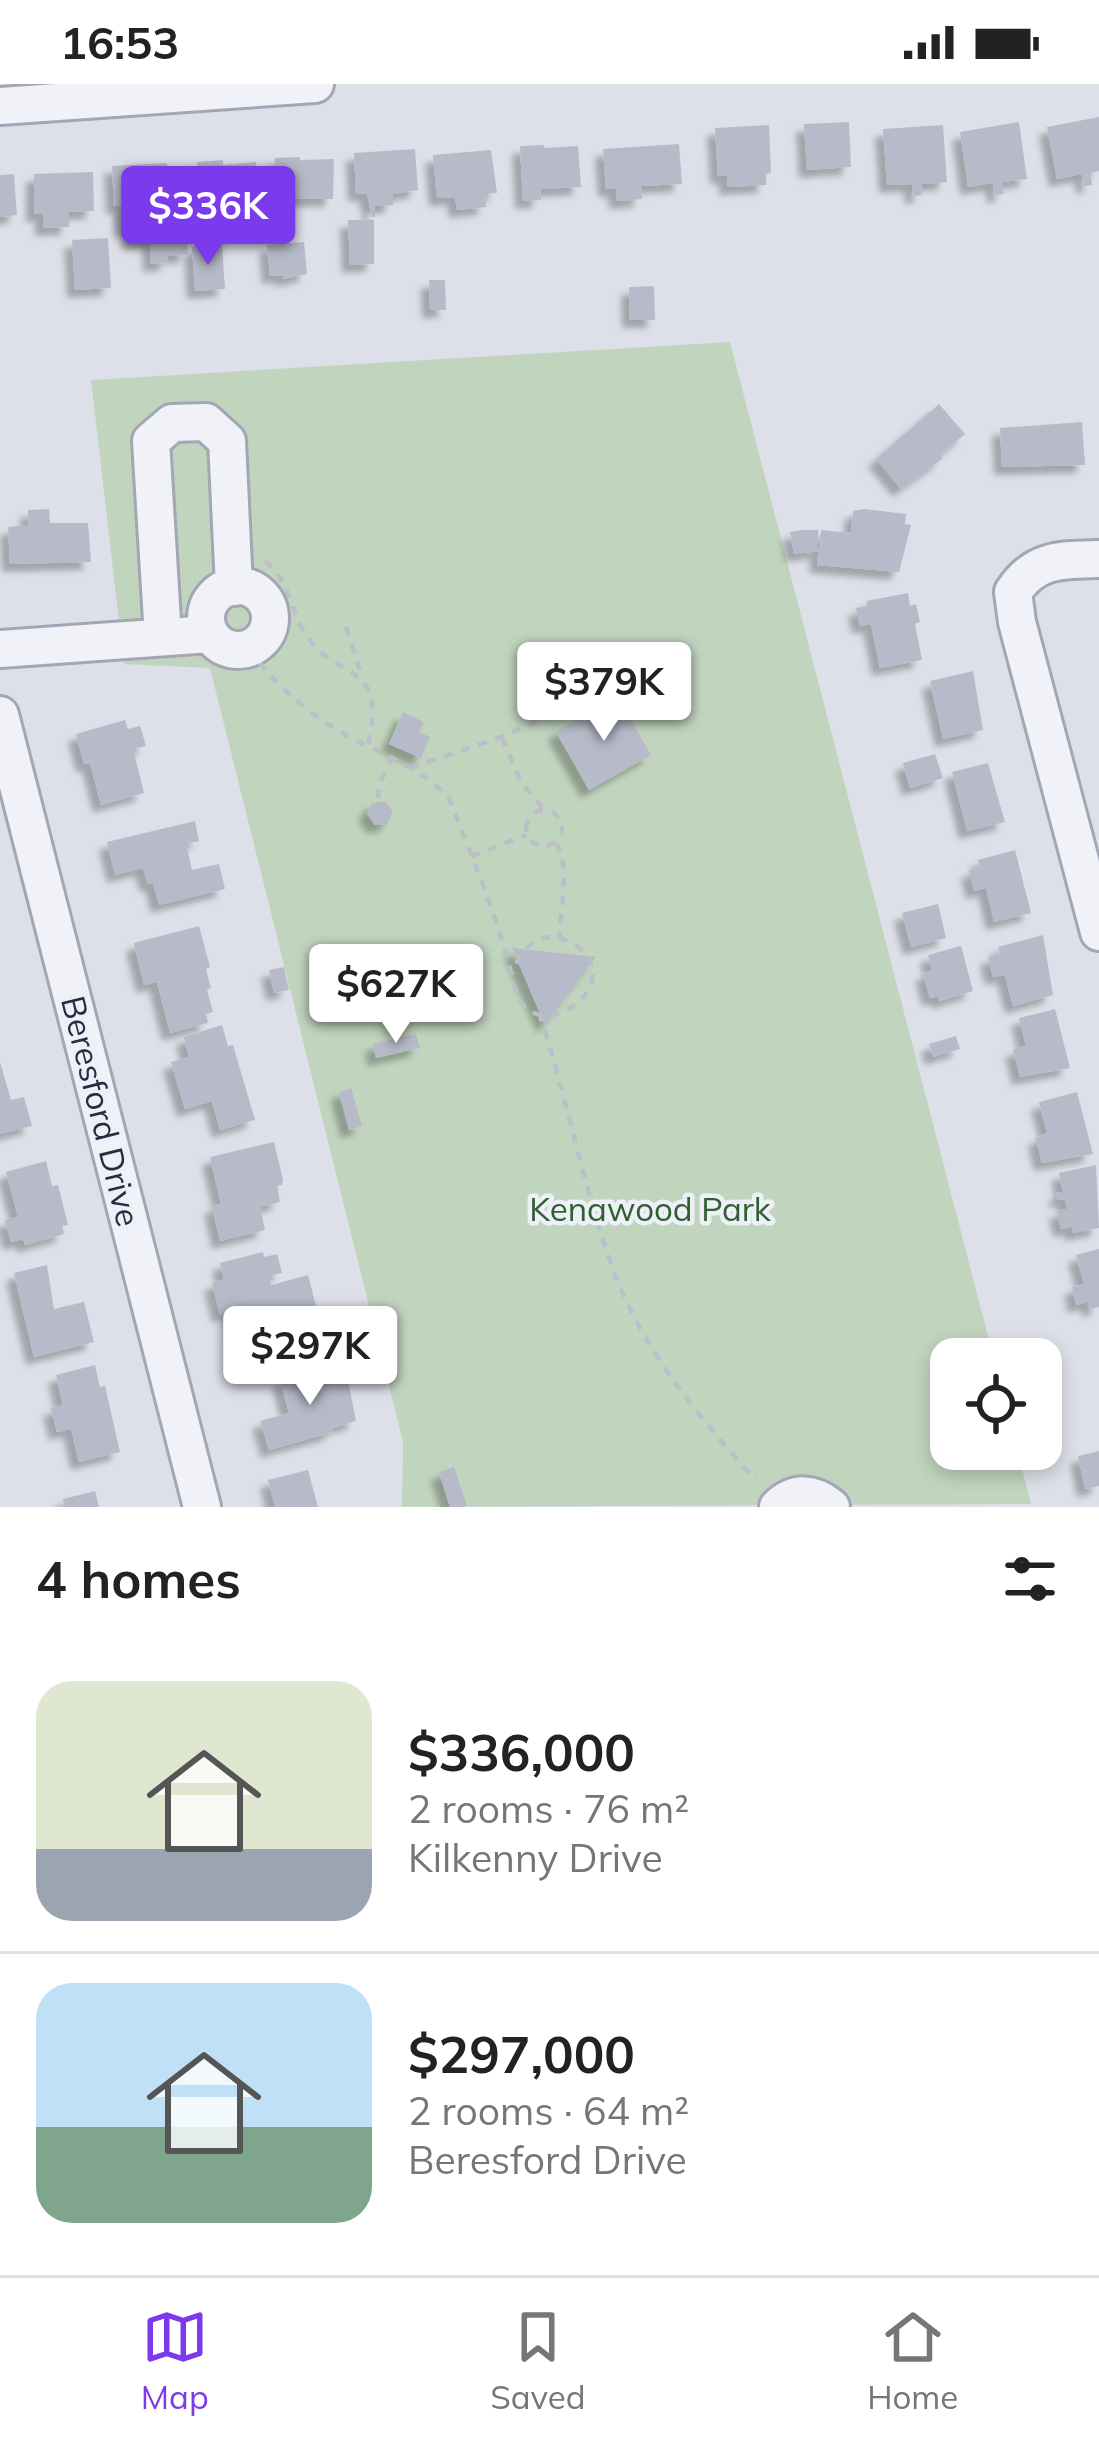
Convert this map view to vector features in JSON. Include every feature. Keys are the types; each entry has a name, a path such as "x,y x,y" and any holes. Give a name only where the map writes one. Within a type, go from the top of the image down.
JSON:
{"street":[{"path":"0,106 66,93 315,84"},
{"path":"163,637 151,441 172,423 206,422 227,441 233,570 206,614 210,634 223,647 248,648 265,637 270,616 262,597 244,587 233,570"},
{"path":"1099,559 1045,562 1024,575 1013,592 1099,932"},
{"path":"0,649 210,634"},
{"name":"Beresford Drive","path":"0,715 202,1507"},
{"path":"779,1506 788,1498 810,1495 830,1507"}],"path":[{"path":"233,570 267,562 282,576 306,635 362,677"},
{"path":"346,626 374,720 368,746"},
{"path":"248,648 298,704 435,782 450,800 519,998 539,1013 552,1015 576,1007 590,986 588,961 581,950 559,938 534,942 524,950 513,973"},
{"path":"410,768 572,707"},
{"path":"501,737 521,782 562,826 556,842 562,853 563,877 559,938"},
{"path":"378,797 392,759"},
{"path":"527,835 529,818 544,810"},
{"path":"471,856 527,835"},
{"path":"527,835 539,846 556,842"},
{"path":"539,1013 616,1278 637,1322 688,1396 779,1506"}],"green space":[{"name":"Kenawood Park","path":"730,342 989,1338 930,1338 930,1470 1022,1470 1031,1504 402,1507 403,1442 210,668 124,664 91,380"}],"building":[{"path":"1099,117 1099,171 1090,173 1092,185 1084,186 1082,174 1057,179 1047,127"},
{"path":"849,122 851,167 807,170 804,124"},
{"path":"1019,122 1027,179 1002,182 1004,194 995,195 993,183 968,187 960,132"},
{"path":"769,125 771,173 766,174 766,185 727,187 727,176 718,176 715,128"},
{"path":"943,125 947,182 921,184 922,195 913,196 912,184 887,185 883,129"},
{"path":"679,144 682,184 641,186 642,199 617,201 616,189 606,189 603,149"},
{"path":"520,146 578,146 581,187 540,189 541,200 523,201"},
{"path":"415,149 418,190 393,194 393,205 375,206 372,217 367,193 356,194 354,153"},
{"path":"491,150 497,193 485,194 486,207 457,210 455,197 437,198 433,155"},
{"path":"275,158 334,159 333,199 276,198"},
{"path":"223,160 223,165 256,162 259,203 246,204 246,216 208,219 207,208 201,209 197,162"},
{"path":"167,163 169,203 157,204 158,218 150,219 148,231 186,224 188,255 168,256 168,263 151,264 150,240 130,242 130,229 122,229 121,206 114,206 112,166"},
{"path":"93,172 94,211 69,212 69,227 43,228 43,214 34,214 34,174"},
{"path":"14,174 17,215 0,217 0,175"},
{"path":"348,220 374,220 374,264 350,265"},
{"path":"108,238 111,288 75,290 72,240"},
{"path":"304,242 307,274 283,279 284,275 270,276 267,245"},
{"path":"222,245 225,289 195,291 192,247"},
{"path":"429,280 445,280 446,310 430,310"},
{"path":"654,286 655,320 630,320 629,287"},
{"path":"939,404 965,434 940,455 943,458 901,489 876,459"},
{"path":"1082,422 1085,465 1002,467 1000,428"},
{"path":"49,509 50,523 88,523 91,562 10,564 8,527 28,525 28,510"},
{"path":"853,511 906,514 905,524 911,525 899,572 817,565 821,530 851,533"},
{"path":"818,530 818,551 794,554 790,532"},
{"path":"908,593 920,622 915,624 922,660 880,668 871,624 860,626 856,608 867,606 866,601"},
{"path":"973,671 983,730 943,739 930,681"},
{"path":"618,697 651,755 589,790 556,732"},
{"path":"403,712 424,722 419,732 430,737 421,758 389,744"},
{"path":"125,720 128,729 140,726 146,746 133,749 144,793 101,805 76,734"},
{"path":"935,754 943,778 910,788 903,763"},
{"path":"988,763 1005,822 967,831 952,772"},
{"path":"385,801 393,812 387,824 375,825 367,814 372,803"},
{"path":"195,821 199,841 186,844 192,870 219,864 225,889 159,905 143,868 115,875 107,842"},
{"path":"1015,850 1031,913 994,922 986,888 974,891 969,870 980,868 978,860"},
{"path":"938,904 946,938 911,947 902,913"},
{"path":"199,926 210,967 206,969 211,988 207,990 213,1012 206,1014 208,1023 170,1033 157,982 144,985 134,943"},
{"path":"1043,935 1053,995 1013,1006 1005,975 993,977 988,957 1000,954 998,947"},
{"path":"961,946 973,991 939,1001 938,996 930,998 923,973 932,971 928,955"},
{"path":"512,948 596,957 545,1025"},
{"path":"284,967 289,990 274,993 269,970"},
{"path":"1055,1009 1070,1068 1020,1077 1013,1049 1026,1046 1019,1018"},
{"path":"222,1025 228,1046 233,1045 255,1120 220,1130 212,1101 185,1109 171,1062 189,1057 184,1037"},
{"path":"416,1034 420,1048 376,1058 373,1044"},
{"path":"956,1036 960,1049 933,1057 929,1044"},
{"path":"0,1062 11,1100 24,1097 32,1126 0,1134"},
{"path":"351,1088 362,1126 349,1130 339,1092"},
{"path":"1077,1092 1093,1154 1042,1163 1036,1138 1047,1133 1039,1102"},
{"path":"274,1142 283,1180 277,1186 280,1202 260,1207 265,1230 220,1241 212,1206 221,1204 210,1157"},
{"path":"46,1161 68,1225 62,1226 64,1234 25,1245 23,1239 11,1242 5,1220 18,1217 6,1172"},
{"path":"1096,1165 1099,1228 1073,1233 1072,1227 1061,1229 1057,1211 1067,1209 1065,1199 1058,1200 1056,1193 1063,1192 1059,1173"},
{"path":"1099,1249 1099,1307 1091,1309 1088,1302 1076,1305 1072,1287 1084,1284 1076,1255"},
{"path":"263,1252 264,1257 277,1254 282,1273 269,1276 271,1285 308,1275 317,1310 237,1333 232,1311 220,1315 212,1283 224,1279 220,1263"},
{"path":"47,1265 54,1309 84,1302 94,1342 34,1357 14,1273"},
{"path":"95,1365 100,1387 105,1386 120,1452 79,1462 71,1429 57,1432 51,1408 63,1405 56,1375"},
{"path":"315,1368 318,1378 346,1370 356,1421 269,1450 260,1421 289,1413 280,1380"},
{"path":"1099,1451 1099,1486 1085,1489 1078,1456"},
{"path":"454,1467 464,1507 450,1507 439,1472"},
{"path":"308,1470 318,1507 275,1507 268,1480"},
{"path":"95,1491 99,1507 65,1507 63,1499"}]}
